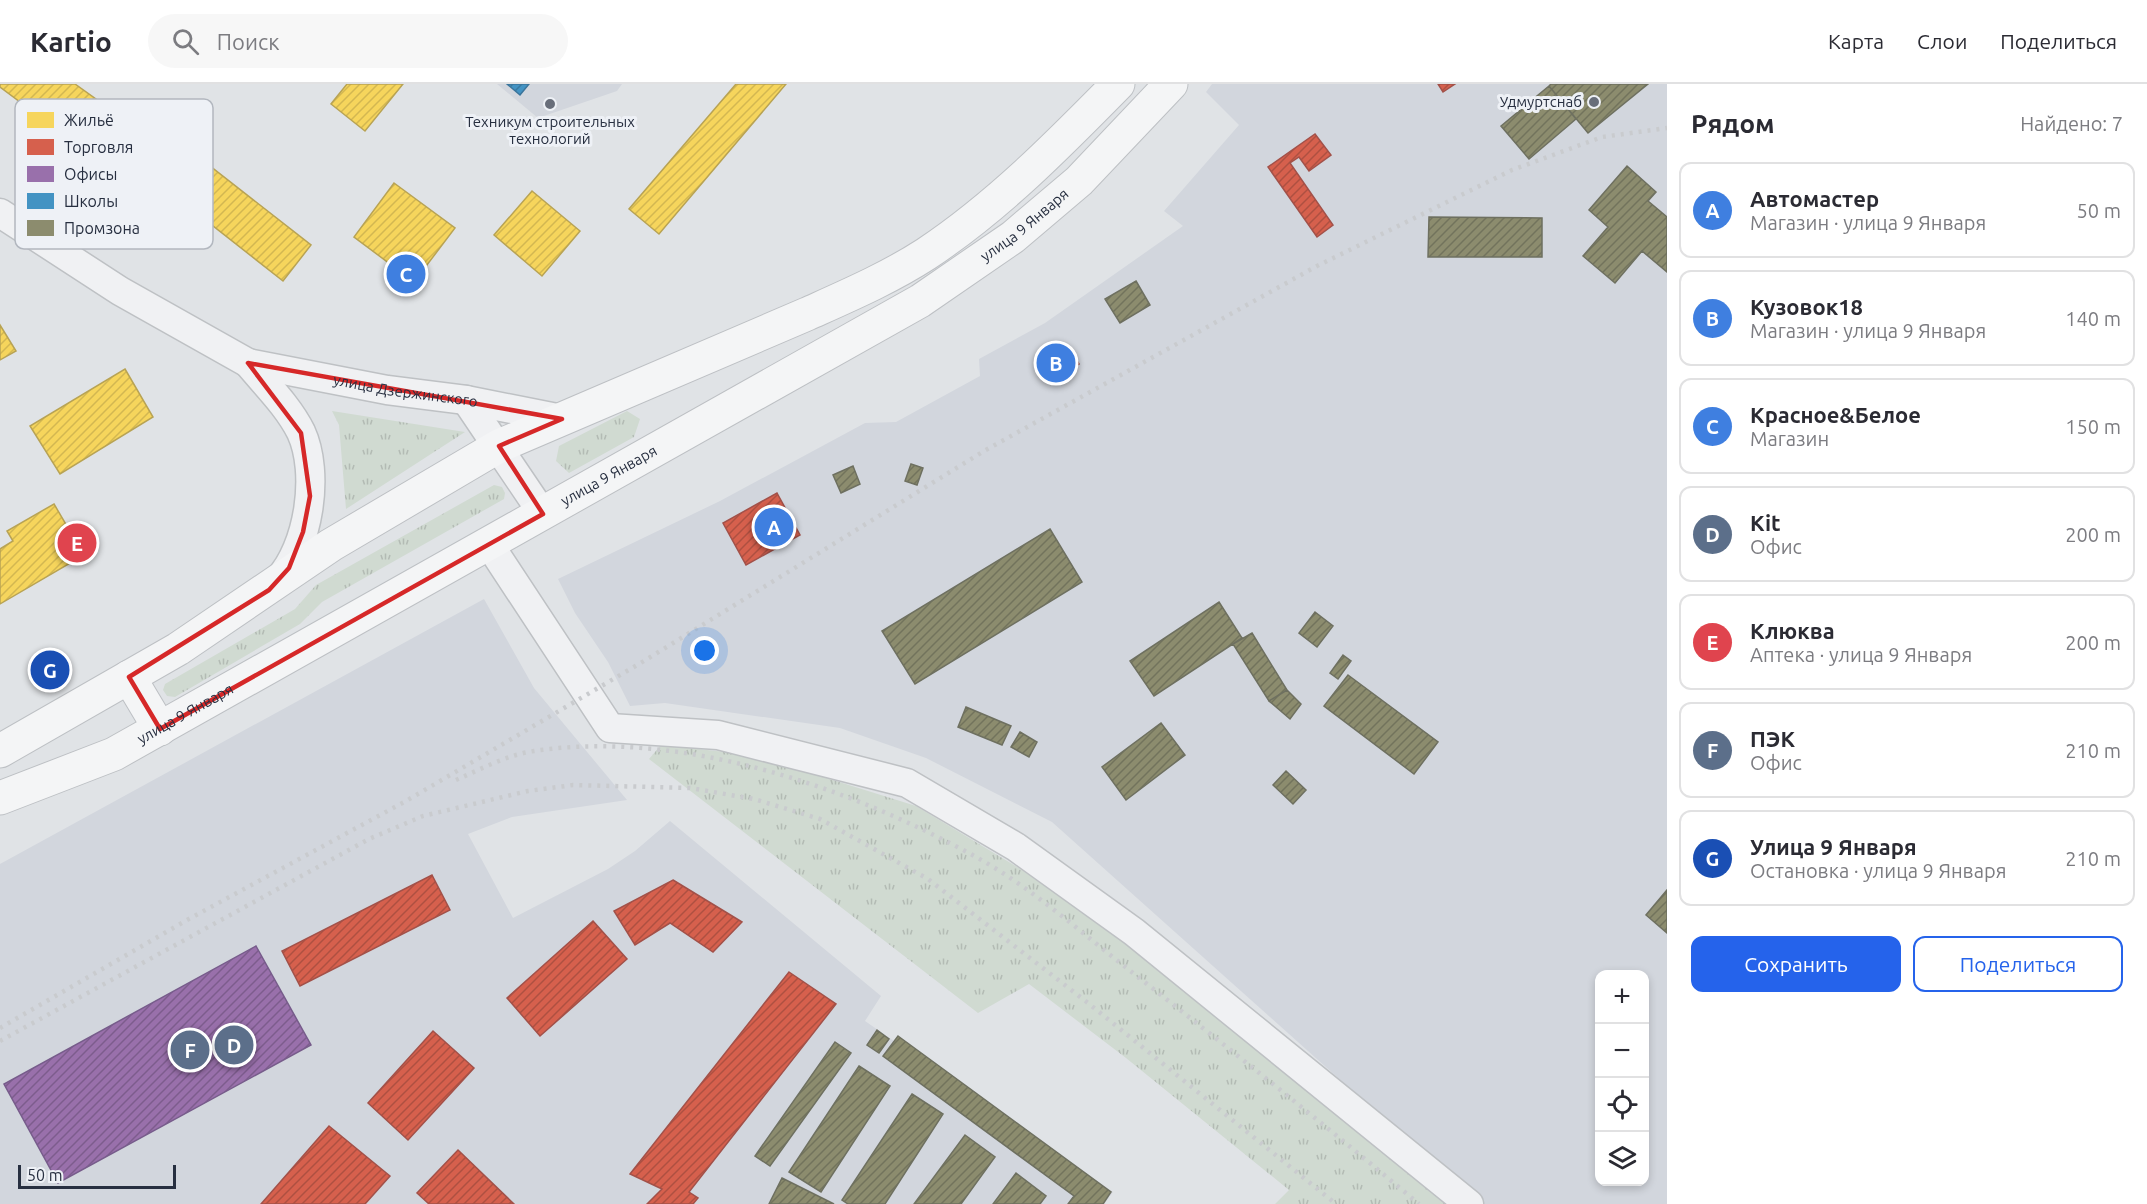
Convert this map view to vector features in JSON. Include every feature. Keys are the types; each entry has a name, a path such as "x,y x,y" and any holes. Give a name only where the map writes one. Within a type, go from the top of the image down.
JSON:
{"main road":[{"path":"0,751 178,649 269,590 331,545 499,446 807,314 924,255 990,207 1038,165 1118,84"},
{"name":"улица 9 Января","path":"0,798 114,754 920,301 1013,237 1079,181 1171,84"},
{"path":"129,677 160,729"}],"street":[{"name":"улица Дзержинского","path":"0,213 15,223"},
{"name":"улица Дзержинского","path":"55,249 120,291 248,363 387,390 466,400 562,419"},
{"name":"улица Дзержинского","path":"248,363 287,409 301,433 308,457 310,496 303,532 289,568 269,590"},
{"path":"466,400 543,513"},
{"path":"489,544 610,728 718,735 907,783 1016,847 1134,933 1469,1204"}],"highlighted area":[{"path":"248,363 562,419 499,446 543,514 160,729 129,677 269,590 289,568 303,532 310,496 301,433"}],"shaded area":[{"name":"Техникум строительных технологий","path":"497,84 622,84 617,91 538,118"},
{"path":"1212,84 1667,84 1667,1204 1479,1204 1052,822 926,758 840,728 665,703 630,706 608,662 575,613 558,579 720,501 865,423 896,422 980,376 979,359 1045,323 1183,226 1164,211 1239,125 1206,92"},
{"path":"484,599 534,688 627,800 512,817 468,834 513,918 608,869 635,851 670,821 881,996 865,1021 1113,1192 1104,1204 514,1204 417,1193 429,1204 0,1204 0,864"}],"green space":[{"path":"332,411 465,432 346,509 339,425"},
{"path":"627,411 640,419 634,437 569,473 556,461 559,446"},
{"path":"494,485 502,487 505,493 504,499 322,602 300,624 175,697 167,696 163,690 165,684 295,609 316,585"},
{"path":"661,745 753,755 916,806 1067,897 1448,1204 1275,1204 1289,1190 1126,1058 1029,984 978,1013 649,759"}],"building: Жильё":[{"path":"0,84 75,84 96,99 16,99 0,87"},
{"path":"347,84 403,84 365,131 331,104"},
{"path":"736,84 786,84 659,234 629,209"},
{"path":"213,168 311,245 283,281 213,226"},
{"path":"394,183 455,228 414,282 354,237"},
{"path":"532,191 580,231 542,276 494,235"},
{"path":"0,325 16,351 0,360"},
{"path":"125,369 153,417 60,474 30,426"},
{"path":"54,504 84,555 0,604 0,549 13,541 7,531"}],"building: Торговля":[{"path":"1438,84 1455,84 1443,92"},
{"path":"1315,134 1331,155 1309,171 1299,157 1290,163 1333,225 1317,237 1268,167"},
{"path":"1067,345 1079,364 1049,382 1037,363"},
{"path":"777,493 800,535 746,565 723,523"},
{"path":"432,875 450,910 300,986 282,951"},
{"path":"673,880 742,922 713,952 670,923 635,945 614,911"},
{"path":"593,921 627,959 540,1036 507,998"},
{"path":"789,972 836,1004 689,1192 698,1198 693,1204 647,1204 662,1189 630,1174"},
{"path":"433,1031 474,1068 408,1140 368,1103"},
{"path":"329,1126 390,1176 365,1204 261,1204"},
{"path":"458,1150 514,1204 429,1204 417,1193"}],"building: Офисы":[{"path":"256,946 311,1045 58,1183 4,1084"}],"building: Школы":[{"path":"507,84 529,84 520,95"}],"building: Промзона":[{"name":"Удмуртснаб","path":"1551,84 1648,84 1588,133 1549,86"},
{"path":"1549,86 1576,119 1529,159 1501,126"},
{"path":"1627,166 1656,192 1648,201 1667,217 1667,272 1642,251 1615,283 1583,256 1608,227 1589,210"},
{"path":"1429,217 1542,218 1542,257 1428,257"},
{"path":"1136,281 1150,305 1120,323 1105,299"},
{"path":"911,464 923,468 917,485 905,481"},
{"path":"853,466 860,484 841,493 833,475"},
{"path":"1050,529 1082,582 915,684 882,631"},
{"path":"1219,602 1242,638 1154,696 1130,661"},
{"path":"1315,612 1333,626 1317,647 1299,633"},
{"path":"1252,633 1287,690 1269,701 1233,644"},
{"path":"1343,655 1351,661 1338,679 1330,673"},
{"path":"1348,675 1438,742 1414,774 1324,706"},
{"path":"1287,690 1301,704 1290,719 1269,701"},
{"path":"966,707 1011,726 1002,745 958,727"},
{"path":"1161,723 1185,755 1126,800 1102,767"},
{"path":"1020,732 1037,742 1029,757 1011,747"},
{"path":"1286,771 1306,790 1293,804 1273,785"},
{"path":"1667,890 1667,933 1646,915"},
{"path":"877,1030 889,1039 879,1053 867,1045"},
{"path":"898,1036 1111,1192 1103,1204 1068,1204 1074,1196 883,1056"},
{"path":"835,1042 851,1053 770,1166 755,1156"},
{"path":"859,1066 890,1086 821,1192 789,1172"},
{"path":"912,1094 943,1114 885,1204 848,1204 842,1200"},
{"path":"965,1135 995,1157 961,1204 914,1204"},
{"path":"1016,1173 1046,1196 1040,1204 993,1204"},
{"path":"782,1178 834,1204 769,1204"}],"railway":[{"path":"0,1028 187,920 406,801 644,661 984,451 1317,266 1512,170 1602,137 1667,128"},
{"path":"456,780 504,759 534,751 590,746 647,748 705,756 762,770 819,787 927,831 997,869 1057,912 1277,1087 1419,1204"},
{"path":"0,1041 369,839 423,816 528,791 573,785 690,788 754,799 820,819 928,879 1088,1003 1336,1204"}],"place":[{"name":"Удмуртснаб","path":"1594,102"},
{"name":"Техникум строительных технологий","path":"550,104"},
{"name":"Красное&Белое","path":"406,274"},
{"name":"Кузовок18","path":"1056,363"},
{"name":"Автомастер","path":"774,527"},
{"name":"Клюква","path":"77,543"},
{"name":"Улица 9 Января","path":"50,670"},
{"name":"Kit","path":"234,1045"},
{"name":"ПЭК","path":"190,1050"}]}
